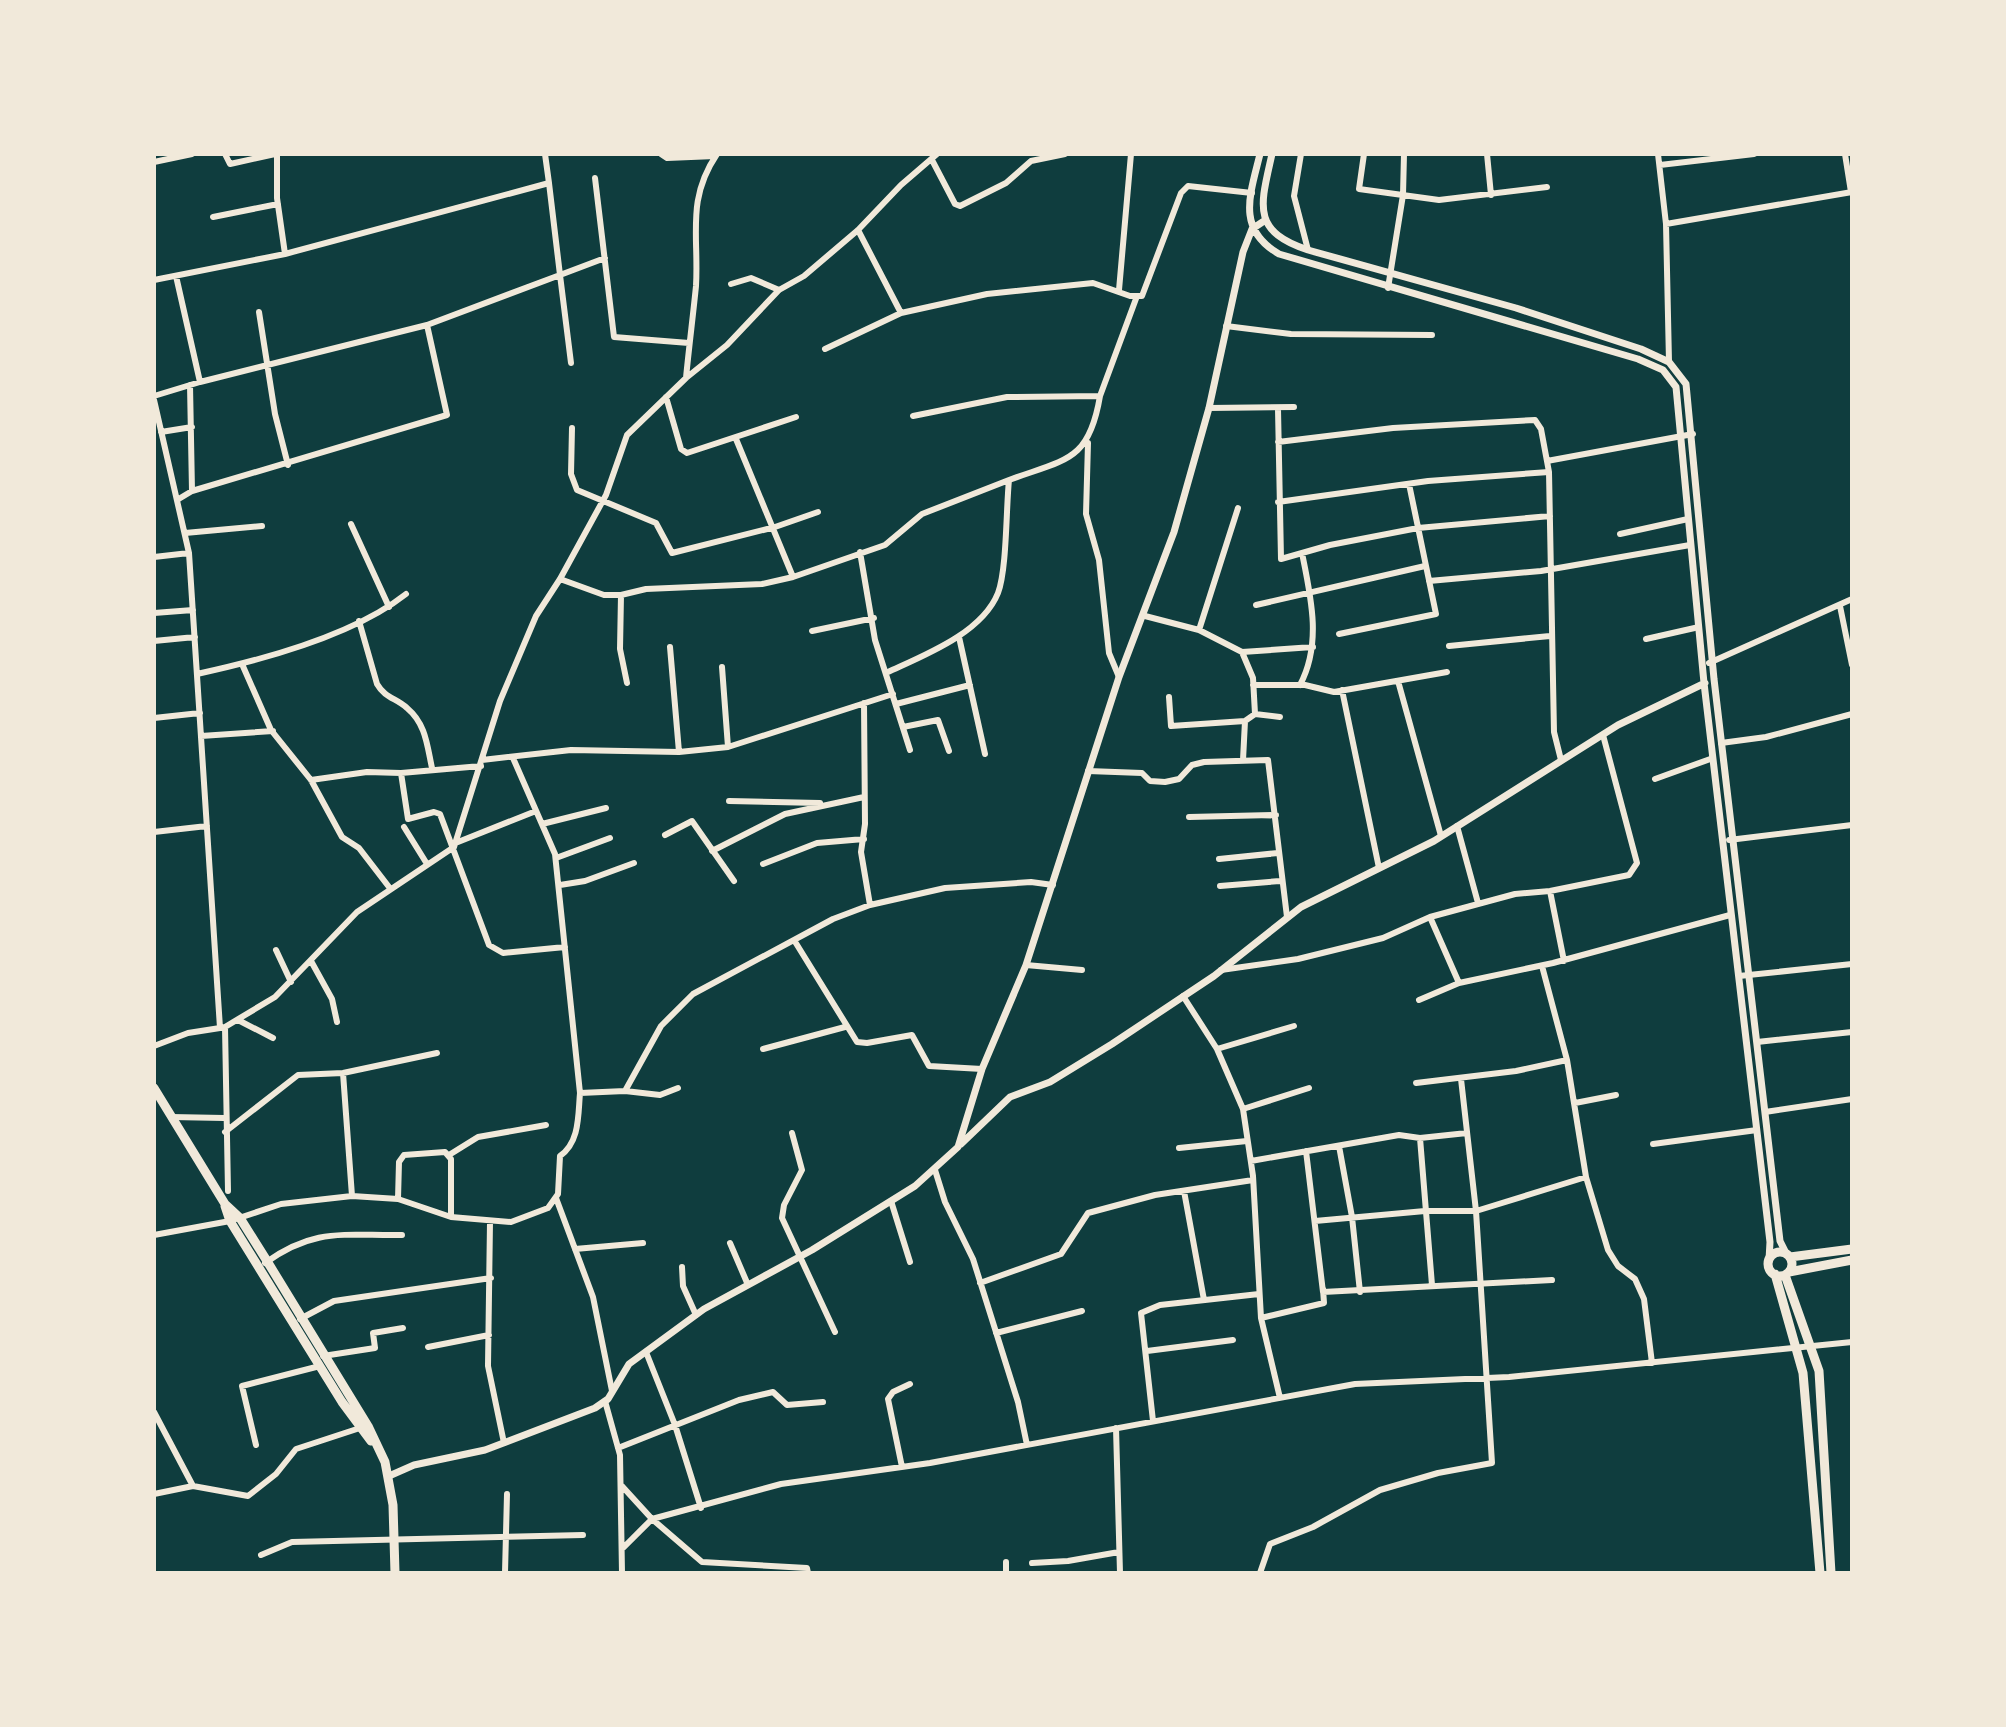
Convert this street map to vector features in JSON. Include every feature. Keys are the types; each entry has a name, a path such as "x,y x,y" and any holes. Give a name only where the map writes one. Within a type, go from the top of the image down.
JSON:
{"main road":[{"path":"154,1088 159,1107 171,1117 360,1428 378,1449"},
{"path":"1831,1573 1822,1399 1810,1345 1783,1274 1769,1260 1776,1252 1788,1255 1852,1249"},
{"path":"1788,1255 1783,1274 1808,1415 1820,1573"},
{"path":"1783,1274 1852,1260"},
{"path":"320,1360 368,1426 389,1476 395,1573"}],"street":[{"path":"154,162 192,154"},
{"path":"225,154 230,164 276,154 278,204 285,254"},
{"path":"545,154 571,363"},
{"path":"661,154 667,158 716,155"},
{"path":"456,844 500,701 536,616 560,579 602,500 627,435 686,378 727,345 779,290 804,276 858,230 901,185 934,157 960,206 1006,183 1031,161 1065,154"},
{"path":"1119,290 1131,154"},
{"path":"958,1147 982,1069 1026,965 1119,677 1145,616 1174,532 1209,408 1226,326 1252,229 1252,193 1260,154"},
{"path":"1272,154 1262,198 1264,221 1277,237 1308,250 1516,308 1641,349 1669,362 1686,384 1732,839 1780,1241 1788,1255"},
{"path":"1301,154 1294,196 1308,250"},
{"path":"1364,154 1359,189 1439,200 1547,187"},
{"path":"1388,288 1403,195 1404,154"},
{"path":"1487,154 1491,195"},
{"path":"1658,154 1666,224 1669,362"},
{"path":"1660,165 1754,154"},
{"path":"1666,224 1852,192 1845,154"},
{"path":"686,378 696,282 694,210 702,176 716,155"},
{"path":"595,178 614,337 689,343"},
{"path":"154,280 285,254 549,183"},
{"path":"825,349 901,313 1014,291 1093,283 1119,290 1124,295 1142,296 1181,193 1188,186 1252,193"},
{"path":"213,217 278,204"},
{"path":"1252,229 1264,221"},
{"path":"1252,229 1260,242 1279,254 1638,359 1671,377 1676,387 1682,436 1702,665 1757,1130 1769,1260"},
{"path":"858,230 901,313"},
{"path":"228,1191 223,1028 189,553 154,398 200,382 427,325 605,258"},
{"path":"176,276 200,382"},
{"path":"731,284 751,278 779,290"},
{"path":"1119,677 1109,653 1099,560 1086,514 1088,443 1096,424 1100,396 1137,296"},
{"path":"259,312 266,367 288,465"},
{"path":"177,500 192,491 288,465 447,415 427,325"},
{"path":"1226,326 1291,334 1432,335"},
{"path":"1638,359 1641,349"},
{"path":"190,385 192,491"},
{"path":"913,416 1007,397 1100,396"},
{"path":"666,397 681,449 687,453 796,417"},
{"path":"1209,408 1294,407"},
{"path":"1278,409 1281,559 1416,528 1550,516"},
{"path":"1278,442 1393,428 1535,420 1541,429 1549,472 1553,569 1550,636 1554,732 1561,760"},
{"path":"161,432 192,427"},
{"path":"572,428 573,483 577,490 656,523 672,553 775,527 818,512"},
{"path":"1547,461 1693,434"},
{"path":"736,439 775,527 793,577"},
{"path":"560,579 604,595 621,595 646,589 762,584 793,577 892,541 935,507 1071,457 1088,443"},
{"path":"1278,502 1409,484 1549,472"},
{"path":"888,672 959,637 985,611 1000,587 1009,480"},
{"path":"1339,634 1434,616 1436,611 1409,484"},
{"path":"1199,630 1238,508"},
{"path":"1620,534 1688,519"},
{"path":"351,524 389,607"},
{"path":"185,533 262,526"},
{"path":"1429,581 1553,569 1690,545"},
{"path":"860,552 874,618 875,640 883,668 888,672 910,750"},
{"path":"154,557 189,553"},
{"path":"1300,685 1311,666 1313,647 1310,593 1302,553"},
{"path":"1256,605 1425,566"},
{"path":"197,674 290,649 389,607 406,594"},
{"path":"621,595 620,649 627,683"},
{"path":"1702,665 1852,599"},
{"path":"1840,606 1852,665"},
{"path":"154,613 193,610"},
{"path":"1145,616 1199,630 1242,652 1313,647"},
{"path":"812,631 874,618"},
{"path":"359,621 377,684 382,693 407,708 423,726 432,768"},
{"path":"1646,639 1699,627"},
{"path":"1449,646 1550,636"},
{"path":"154,641 195,637"},
{"path":"959,637 985,754"},
{"path":"670,647 679,752"},
{"path":"1242,652 1253,685 1255,714"},
{"path":"242,664 273,731 311,780 342,837 359,848 389,887"},
{"path":"722,667 728,747"},
{"path":"1253,685 1300,685 1342,690 1447,672"},
{"path":"389,1476 414,1465 504,1443 595,1408 605,1401 629,1364 696,1315 801,1257 891,1201 935,1170 1010,1097 1050,1082 1183,996 1287,917 1441,836 1603,735 1714,679"},
{"path":"1398,681 1441,836"},
{"path":"896,704 970,685"},
{"path":"1342,690 1379,868"},
{"path":"311,780 367,772 401,773 599,749 679,752 728,747 893,694"},
{"path":"1169,697 1171,726 1245,721 1255,714 1280,717"},
{"path":"864,703 864,839 861,858 870,905"},
{"path":"154,718 200,713"},
{"path":"1721,743 1766,737 1852,714"},
{"path":"903,727 938,720 949,751"},
{"path":"1243,760 1245,721"},
{"path":"201,736 273,731"},
{"path":"1221,970 1298,959 1383,938 1430,917 1515,894 1612,881 1629,875 1637,868 1603,735"},
{"path":"513,758 556,858 580,1093 577,1131 567,1151 560,1156 556,1198 597,1313 612,1391"},
{"path":"1655,779 1713,758"},
{"path":"1088,771 1142,773 1150,781 1165,782 1179,779 1192,765 1268,760 1276,815 1280,881 1287,917"},
{"path":"401,773 406,817 413,820 438,812 456,844 489,945 495,952 565,947"},
{"path":"712,851 766,821 827,803 864,797"},
{"path":"729,801 827,803"},
{"path":"542,824 606,808"},
{"path":"154,1046 188,1033 223,1028 238,1020 275,997 329,938 389,887 456,844 536,811"},
{"path":"1189,817 1276,815"},
{"path":"665,835 691,820 734,881"},
{"path":"1722,840 1852,825"},
{"path":"154,832 207,826"},
{"path":"1457,826 1478,903"},
{"path":"404,827 427,864"},
{"path":"556,858 610,838"},
{"path":"763,864 817,843 864,839"},
{"path":"1219,859 1278,853"},
{"path":"560,885 585,881 634,863"},
{"path":"1220,886 1280,881"},
{"path":"625,1091 656,1033 693,994 794,940 870,905 945,888 1031,882 1053,885"},
{"path":"1550,891 1564,961"},
{"path":"1419,1000 1459,983 1564,961 1730,915"},
{"path":"1430,917 1459,983"},
{"path":"794,940 857,1042 912,1035 929,1066 982,1069"},
{"path":"276,950 291,982"},
{"path":"311,961 332,999 337,1022"},
{"path":"1739,976 1852,964"},
{"path":"1026,965 1082,970"},
{"path":"1542,966 1567,1060 1586,1177 1608,1250 1618,1266 1635,1279 1644,1299 1652,1363"},
{"path":"1183,996 1217,1049 1243,1109 1253,1180 1261,1318 1280,1398"},
{"path":"238,1020 273,1038"},
{"path":"1217,1049 1294,1026"},
{"path":"763,1049 845,1027"},
{"path":"1757,1042 1852,1032"},
{"path":"225,1132 293,1077 343,1073 437,1053"},
{"path":"1416,1083 1461,1079 1567,1060"},
{"path":"343,1073 352,1196"},
{"path":"1260,1573 1270,1544 1313,1527 1380,1490 1438,1473 1492,1463 1476,1211 1461,1079"},
{"path":"580,1093 625,1091 660,1095 678,1088"},
{"path":"1243,1109 1309,1088"},
{"path":"1575,1103 1616,1095"},
{"path":"1765,1112 1852,1099"},
{"path":"171,1117 224,1118"},
{"path":"449,1155 478,1137 546,1125"},
{"path":"1653,1144 1757,1130"},
{"path":"792,1133 802,1170 784,1205 782,1218 835,1332"},
{"path":"1251,1161 1399,1135 1420,1138 1467,1133"},
{"path":"1420,1138 1432,1285"},
{"path":"1179,1148 1247,1141"},
{"path":"1339,1146 1352,1217 1360,1292"},
{"path":"398,1199 399,1162 404,1155 442,1151 449,1155"},
{"path":"1261,1318 1324,1303 1306,1151"},
{"path":"449,1155 451,1217"},
{"path":"935,1170 980,1283 1027,1445"},
{"path":"1315,1221 1425,1211 1476,1211 1586,1177"},
{"path":"980,1283 1061,1254 1088,1213 1184,1191 1253,1180"},
{"path":"1184,1191 1204,1300"},
{"path":"154,1235 235,1220 281,1204 352,1196 398,1199 451,1217 490,1222 530,1217 548,1208 556,1198"},
{"path":"891,1201 910,1262"},
{"path":"490,1222 488,1366 504,1443"},
{"path":"263,1264 316,1236 402,1235"},
{"path":"575,1249 643,1243"},
{"path":"730,1243 748,1285"},
{"path":"682,1267 683,1286 696,1315"},
{"path":"297,1320 334,1301 491,1278"},
{"path":"1323,1289 1360,1292 1432,1285 1480,1286 1552,1280"},
{"path":"1153,1421 1141,1313 1160,1305 1259,1294"},
{"path":"996,1333 1082,1311"},
{"path":"256,1445 242,1386 320,1360 375,1348 373,1333 403,1328"},
{"path":"428,1347 489,1335"},
{"path":"1147,1351 1233,1340"},
{"path":"622,1549 652,1519 781,1484 902,1467 1355,1384 1487,1378 1852,1342"},
{"path":"646,1352 675,1425 701,1508"},
{"path":"902,1467 888,1399 910,1384"},
{"path":"618,1448 767,1393 773,1392 787,1405 823,1402"},
{"path":"605,1401 618,1448 622,1573"},
{"path":"154,1412 193,1486"},
{"path":"154,1494 193,1486 248,1496 276,1474 296,1449 360,1428"},
{"path":"1116,1428 1120,1573"},
{"path":"621,1485 652,1519 702,1562 807,1568 808,1573"},
{"path":"505,1573 507,1494"},
{"path":"261,1555 292,1542 583,1535"},
{"path":"1032,1563 1068,1561 1119,1552"},
{"path":"1006,1562 1006,1573"}]}
